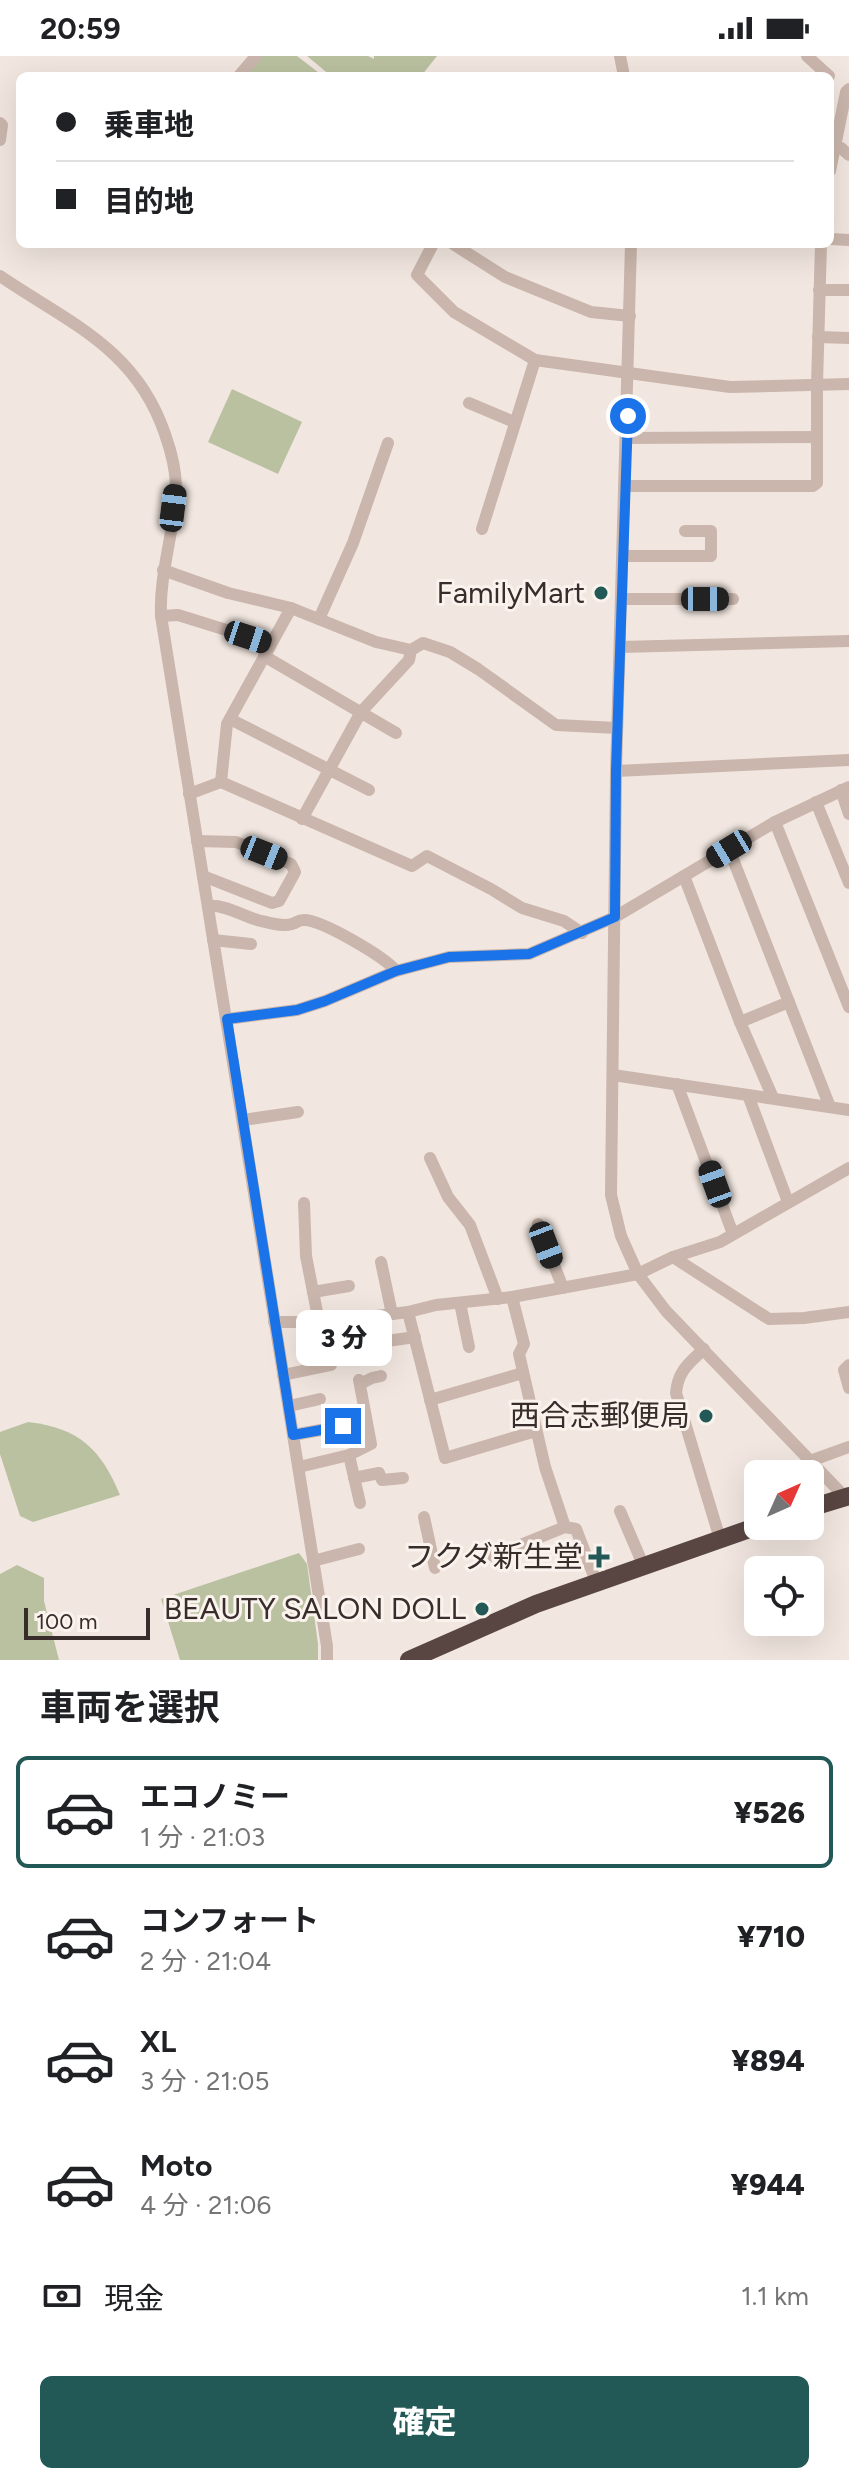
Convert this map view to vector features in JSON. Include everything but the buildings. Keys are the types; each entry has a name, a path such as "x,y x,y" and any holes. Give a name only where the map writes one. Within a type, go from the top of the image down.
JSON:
{"highway":[{"path":"824,1504 847,1497"},
{"path":"409,1660 536,1604 744,1531"}],"street":[{"path":"242,72 256,56"},
{"path":"807,56 824,72"},
{"path":"834,134 838,85"},
{"path":"0,123 0,140"},
{"path":"431,248 417,275 454,312 535,360 730,387 849,384"},
{"path":"459,248 505,277 591,312 630,316"},
{"path":"631,248 616,771 611,1195 621,1236 638,1274 666,1311 809,1460"},
{"path":"625,486 813,486 817,483 821,248"},
{"path":"0,276 99,341 135,374 149,397 167,440 176,488 163,570 161,616 299,1467 327,1660"},
{"path":"819,290 849,290"},
{"path":"818,337 849,338"},
{"path":"482,529 535,360"},
{"path":"469,403 514,422"},
{"path":"627,438 817,437"},
{"path":"319,619 353,543 388,443"},
{"path":"623,556 711,556 711,531 685,531"},
{"path":"163,570 228,593 291,608 376,642 411,650 423,643 450,652 556,725 617,728"},
{"path":"622,599 733,599"},
{"path":"221,782 227,724 291,608"},
{"path":"161,616 178,615 268,650 396,733"},
{"path":"621,647 849,641"},
{"path":"302,819 361,712 409,660 411,650"},
{"path":"230,719 369,790"},
{"path":"616,771 820,754 849,760"},
{"path":"189,794 221,782 412,866 427,856 522,908 564,921 582,933"},
{"path":"227,1019 297,1010 396,971 449,957 529,954 615,917 775,822 845,788 849,814"},
{"path":"816,802 849,883"},
{"path":"775,822 849,1007"},
{"path":"197,841 236,842 291,864 295,872 279,901 272,903 203,876"},
{"path":"729,849 830,1107"},
{"path":"684,876 773,1098"},
{"path":"208,906 218,905 243,917 274,924 290,925 301,920 311,922 345,937 390,963 396,971"},
{"path":"213,940 251,944"},
{"path":"740,1022 789,1002"},
{"path":"613,1075 849,1110"},
{"path":"677,1084 733,1234"},
{"path":"748,1095 788,1202"},
{"path":"243,1120 298,1112"},
{"path":"430,1158 448,1197 470,1225 498,1299"},
{"path":"274,1322 319,1322 408,1312 638,1274 673,1257 720,1242 849,1168"},
{"path":"304,1203 306,1256 319,1322"},
{"path":"538,1224 563,1288"},
{"path":"673,1257 769,1319 849,1312"},
{"path":"381,1262 392,1314"},
{"path":"313,1292 349,1286"},
{"path":"512,1297 524,1344 519,1354 536,1431 565,1527"},
{"path":"460,1303 469,1347"},
{"path":"408,1312 445,1458 536,1431"},
{"path":"387,1341 415,1337"},
{"path":"704,1349 685,1366 677,1379 676,1393 720,1539"},
{"path":"283,1375 331,1365"},
{"path":"849,1365 844,1370 849,1388"},
{"path":"430,1400 523,1373"},
{"path":"299,1467 349,1455 371,1444 359,1382 381,1376"},
{"path":"289,1406 320,1399"},
{"path":"293,1435 343,1426"},
{"path":"813,1460 849,1447"},
{"path":"349,1455 360,1503"},
{"path":"354,1478 379,1473 382,1480 403,1478"},
{"path":"824,1475 847,1497"},
{"path":"620,1511 644,1567"},
{"path":"424,1517 435,1568"},
{"path":"493,1556 565,1527 576,1529 597,1584"},
{"path":"313,1561 359,1549"}],"green space":[{"path":"261,56 297,56 318,72 249,72"},
{"path":"307,56 368,56 374,59 374,56 437,56 424,72 326,72"},
{"path":"232,389 302,422 278,474 208,442"},
{"path":"28,1422 61,1429 86,1444 105,1465 120,1495 33,1522 20,1516 0,1454 0,1432"},
{"path":"299,1553 307,1564 318,1660 180,1660 161,1599"},
{"path":"17,1565 44,1578 44,1601 59,1660 0,1660 0,1574"}],"place":[{"name":"FamilyMart","path":"601,593"},
{"name":"西合志郵便局","path":"706,1416"},
{"name":"フクダ新生堂","path":"599,1557"},
{"name":"BEAUTY SALON DOLL","path":"482,1609"}],"route":[{"path":"343,1426 293,1435 227,1019 297,1010 396,971 449,957 529,954 615,917 616,771 628,416"}]}
